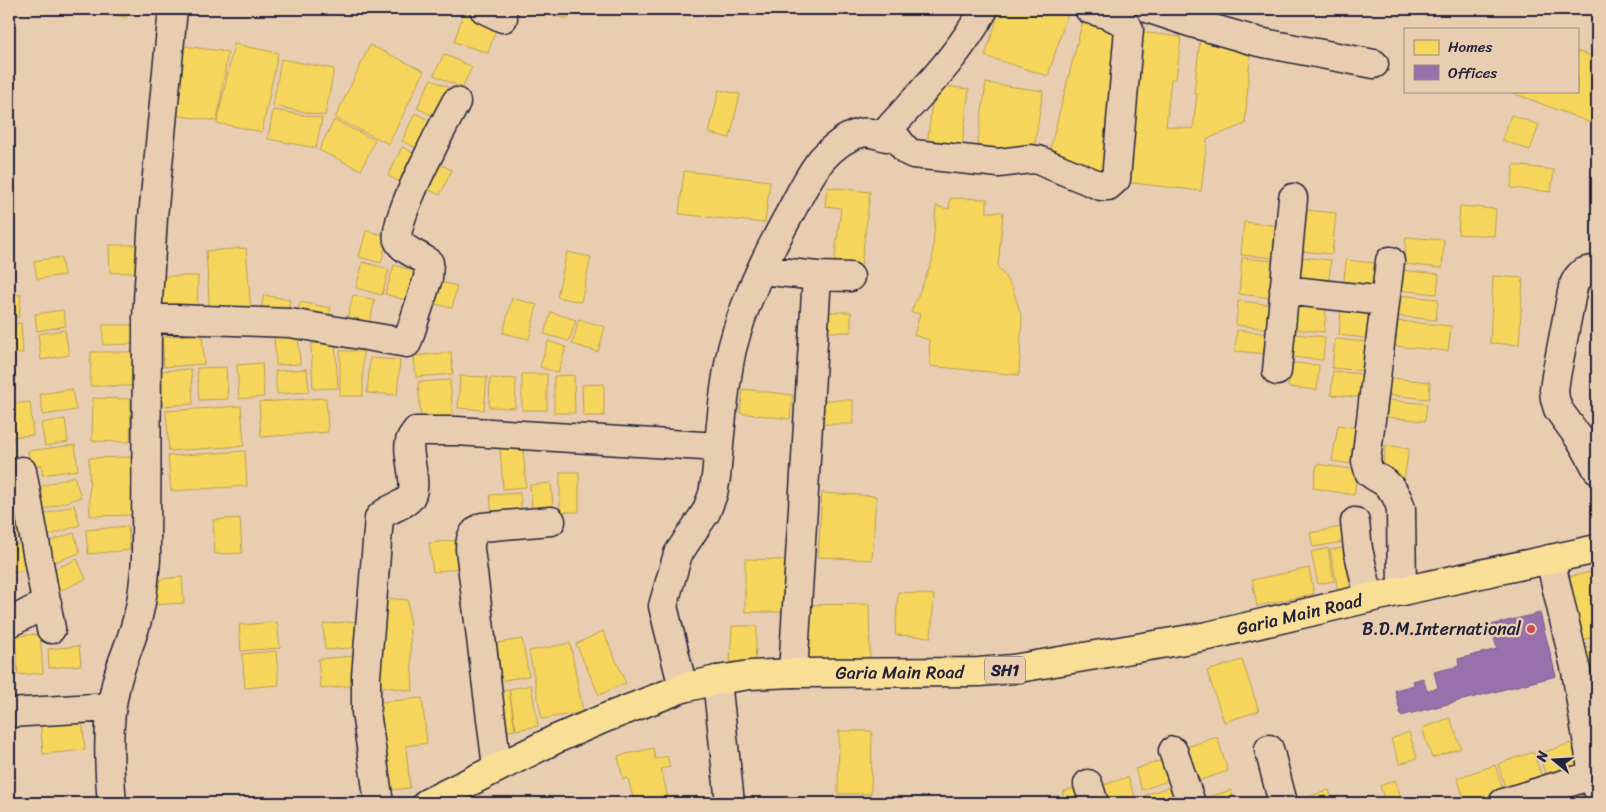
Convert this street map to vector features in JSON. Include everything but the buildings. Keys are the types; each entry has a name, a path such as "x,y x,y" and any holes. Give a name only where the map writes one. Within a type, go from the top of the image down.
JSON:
{"main road":[{"name":"Garia Main Road","path":"427,803 564,735 684,688 717,680 750,675 794,673 979,672 1013,669 1208,636 1369,598 1597,549"}],"street":[{"path":"112,803 110,785 112,707 122,661 135,629 144,586 146,560 147,318 173,9"},
{"path":"684,688 663,606 678,554 706,512 713,494 729,363 743,311 809,178 822,159 835,146 860,133 887,136 889,129 944,66 971,31 984,9"},
{"path":"889,129 907,152 913,154 999,163 1031,159 1038,160 1101,186 1108,186 1116,179 1129,29 1121,20 1089,9"},
{"path":"1150,9 1259,42 1374,64"},
{"path":"147,318 290,323 406,343 428,278 429,263 404,248 399,242 398,229 421,171 456,102"},
{"path":"1277,371 1293,198"},
{"path":"1390,261 1366,461 1369,472 1383,481 1393,490 1398,498 1401,509 1402,591"},
{"path":"762,270 817,276 850,276"},
{"path":"1597,270 1583,272 1575,280 1554,390 1558,409 1584,445 1597,469"},
{"path":"794,673 817,276"},
{"path":"1284,290 1384,301"},
{"path":"379,803 366,712 366,676 379,518 387,510 409,499 412,493 410,441 416,430 456,430 719,447"},
{"path":"9,623 49,616 23,471"},
{"path":"497,767 470,538 474,531 482,527 551,521"},
{"path":"1355,522 1358,549 1369,598"},
{"path":"1503,803 1595,782 1576,671 1550,559"},
{"path":"717,680 730,803"},
{"path":"9,713 112,707"},
{"path":"1269,749 1283,803"},
{"path":"1173,751 1191,803"}],"place":[{"name":"B.D.M.International","path":"1531,629"}]}
